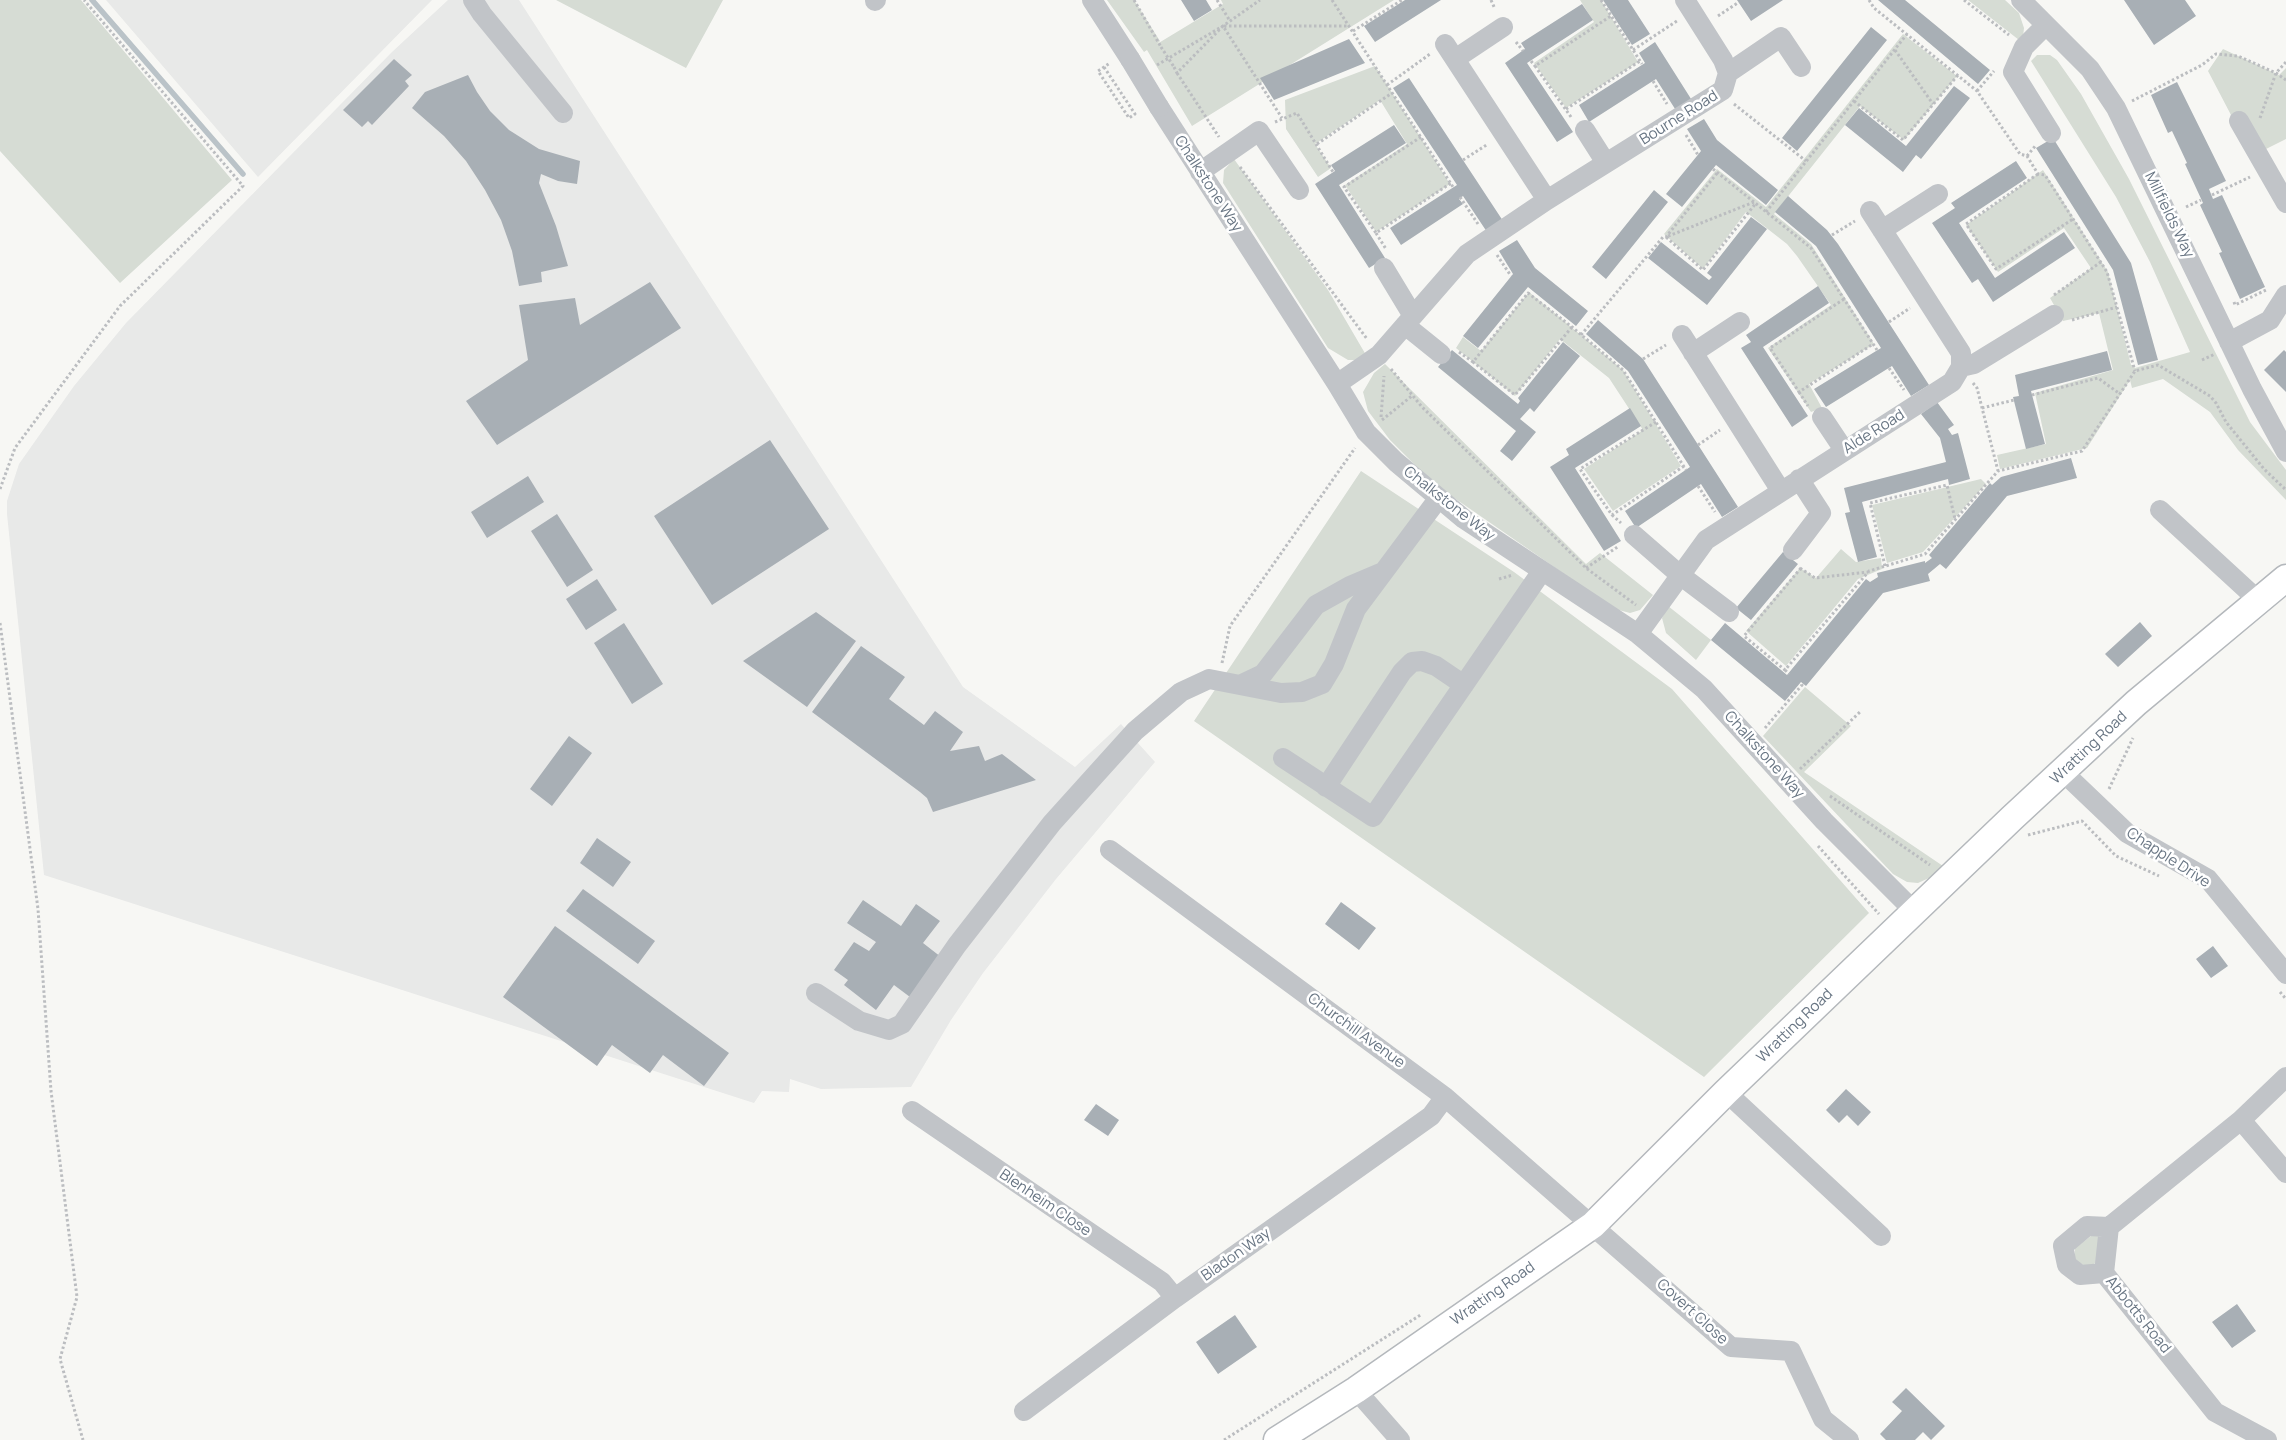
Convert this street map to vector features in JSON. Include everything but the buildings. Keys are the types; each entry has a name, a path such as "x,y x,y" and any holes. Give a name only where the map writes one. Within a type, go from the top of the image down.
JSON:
{"main road":[{"name":"Wratting Road","path":"1277,1440 1356,1390 1593,1225 1726,1092 2136,703 2286,578"}],"street":[{"path":"473,0 482,14 563,113"},
{"name":"Chalkstone Way","path":"1092,0 1122,59 1159,107 1366,432 1438,499 1538,577 1638,634 1704,689 1824,821 1915,912"},
{"name":"Millfields Way","path":"2022,0 2090,69 2116,108 2229,342 2286,452"},
{"name":"Bourne Road","path":"1337,384 1379,355 1467,254 1547,200 1606,164 1726,82 1724,60 1693,12"},
{"path":"2046,25 2024,47 2013,72 2051,133"},
{"path":"1503,27 1450,52 1547,200"},
{"path":"1726,82 1781,36 1801,67"},
{"path":"2239,121 2286,203"},
{"path":"1585,130 1606,164"},
{"path":"1200,172 1259,131 1299,190"},
{"path":"1882,230 1938,194"},
{"path":"1870,211 1960,352 1961,367"},
{"path":"1384,268 1409,321 1441,354"},
{"path":"2229,342 2270,320 2278,292"},
{"name":"Alde Road","path":"1638,634 1706,540 1780,490 1952,382 1961,367 1974,364 2054,315"},
{"path":"1693,353 1740,322"},
{"path":"1682,335 1780,490"},
{"path":"1822,417 1844,450"},
{"path":"1793,550 1822,513 1799,479"},
{"path":"816,993 859,1021 889,1030 902,1024 957,945 1052,823 1135,731 1181,692 1209,679 1281,693 1302,692 1322,684 1334,664 1356,610 1438,499"},
{"path":"2160,510 2258,600"},
{"path":"1634,535 1680,575 1729,612"},
{"path":"1242,684 1263,674 1316,605 1350,586 1384,571"},
{"path":"1283,758 1373,817 1538,577"},
{"path":"1326,786 1402,672 1412,662 1422,661 1436,666 1464,685"},
{"name":"Chapple Drive","path":"2063,772 2127,832 2208,879 2280,980"},
{"name":"Churchill Avenue","path":"1110,850 1445,1097 1593,1225"},
{"path":"2104,1273 2080,1275 2067,1265 2063,1246 2087,1226 2108,1227 2240,1120 2286,1078"},
{"path":"1726,1092 1881,1236"},
{"name":"Bladon Way","path":"1024,1411 1175,1298 1431,1116 1445,1097"},
{"name":"Blenheim Close","path":"912,1111 1162,1282 1175,1298"},
{"path":"2240,1120 2286,1173"},
{"name":"Covert Close","path":"1593,1225 1731,1347 1791,1351 1823,1419 1849,1440"},
{"name":"Abbotts Road","path":"2108,1227 2104,1273 2215,1412 2267,1440"},
{"path":"1356,1390 1400,1440"}],"path":[{"path":"0,489 15,448 120,306 244,186 84,0"},
{"path":"1134,0 1177,73 1223,26 1350,26"},
{"path":"1217,0 1230,21"},
{"path":"1150,69 1223,26 1260,0"},
{"path":"1332,0 1421,137 1446,172 1452,185 1376,233 1343,185 1421,137"},
{"path":"1353,31 1402,0"},
{"path":"1566,109 1641,62 1601,0"},
{"path":"1869,0 1874,8 1977,91 2020,154 2027,156 2038,174"},
{"path":"1964,0 2024,47"},
{"path":"1633,50 1693,12 1738,2"},
{"path":"1535,66 1611,16"},
{"path":"1223,26 1282,118"},
{"path":"1766,212 1907,34"},
{"path":"1895,50 1933,104"},
{"path":"1387,85 1450,52"},
{"path":"2132,101 2202,65 2216,54 2238,56 2276,73 2286,80"},
{"path":"1104,67 1135,114 1129,118 1098,71 1104,67 1122,59"},
{"path":"1531,61 1577,126 1585,130"},
{"path":"2254,148 2261,112 2276,73 2286,62"},
{"path":"1977,91 1995,70"},
{"path":"1854,101 1903,140 1958,75"},
{"path":"1726,82 1730,100 1806,161"},
{"path":"1118,88 1126,83"},
{"path":"1317,144 1392,93"},
{"path":"2125,96 2132,101 2136,110"},
{"path":"1259,131 1282,118 1297,113 1333,172"},
{"path":"1463,160 1504,134"},
{"path":"1713,168 1811,248 1869,334 1877,350"},
{"path":"2212,195 2267,169"},
{"path":"1666,237 1718,172"},
{"path":"2073,219 1996,269 1966,224 2038,174 2045,175 2107,272 2135,370"},
{"path":"1460,198 1488,240"},
{"path":"2182,199 2186,208 2202,200"},
{"path":"1666,237 1703,270 1755,203"},
{"path":"1581,335 1663,237 1755,203"},
{"path":"1832,235 1870,211"},
{"path":"1811,248 1815,246"},
{"path":"2101,262 2047,300 2060,323 2117,307"},
{"path":"1525,290 1624,370 1656,422 1681,456 1685,468 1612,516 1580,469 1656,422"},
{"path":"2231,296 2235,305 2278,292"},
{"path":"1528,293 1473,362 1515,396 1572,327"},
{"path":"1888,322 1926,298"},
{"path":"1844,299 1770,348 1799,392 1873,344"},
{"path":"1643,359 1682,335"},
{"path":"1800,568 1815,578 1869,572 1925,554 1998,471 2082,451 2135,370 2158,365 2210,396 2216,402 2226,422 2264,468 2286,490"},
{"path":"1961,367 1977,388 1998,471"},
{"path":"1889,368 1915,406"},
{"path":"1384,372 1381,420 1412,396"},
{"path":"2032,395 2098,378 2120,394"},
{"path":"1982,408 2014,400"},
{"path":"1698,445 1736,420"},
{"path":"1219,681 1230,626 1366,432"},
{"path":"1885,566 1870,504 1947,484 1956,519"},
{"path":"1698,486 1725,527"},
{"path":"1586,568 1634,535"},
{"path":"1789,674 1744,636 1800,568 1802,560 1793,550"},
{"path":"1785,670 1869,572"},
{"path":"1499,579 1520,573 1538,577"},
{"path":"0,623 38,909 50,1091 78,1297 60,1358 82,1440"},
{"path":"1762,732 1802,685 1800,683"},
{"path":"1802,776 1798,771 1861,711"},
{"path":"2114,796 2108,791 2136,732"},
{"path":"1823,792 1933,867"},
{"path":"2028,835 2082,821 2116,856 2166,880"},
{"path":"1814,841 1880,914 1877,921"},
{"path":"2280,980 2286,999"},
{"path":"1224,1440 1426,1311"}],"shaded area":[{"path":"0,0 81,0 232,180 120,283 0,151"},
{"path":"106,0 432,0 258,177"},
{"path":"448,0 519,0 963,687 1075,767 1121,724 1155,762 1056,879 983,973 951,1020 911,1087 821,1089 790,1079 789,1092 762,1091 754,1103 44,875 7,514 7,501 19,464 74,386 126,323 392,52"},
{"path":"556,0 723,0 686,68"},
{"path":"1107,0 1134,0 1160,41 1157,44 1223,4 1221,0 1394,0 1192,126 1147,50 1144,52"},
{"path":"1580,0 1601,0 1638,62 1566,108 1534,63 1594,22"},
{"path":"1968,0 2005,0 2019,13 2024,28 2023,37 2019,40"},
{"path":"1903,34 1957,76 1904,140 1860,106 1774,214 1811,244 1874,344 1809,384 1822,408 1811,412 1768,348 1831,305 1797,256 1787,244 1746,212 1703,269 1664,234 1717,169 1766,207"},
{"path":"2223,49 2279,75 2286,68 2286,139 2260,152 2231,115 2208,71"},
{"path":"2037,55 2050,55 2057,60 2081,94 2129,179 2250,422 2286,470 2286,500 2238,450 2210,412 2163,379 2132,388 2130,380 2087,448 2000,469 1997,455 2046,444 2035,393 2113,370 2099,313 2063,321 2050,298 2091,268 2064,228 1998,272 1966,225 2043,170 2108,272 2131,365 2134,365 2135,368 2190,352 2150,262 2116,197 2031,61"},
{"path":"1375,66 1450,184 1376,232 1345,185 1407,144 1380,100 1315,144 1331,168 1318,177 1286,129 1285,100"},
{"path":"1234,159 1328,290 1366,355 1358,360 1348,360 1328,348 1223,183 1224,170"},
{"path":"1529,292 1623,370 1681,466 1613,511 1584,469 1643,430 1609,378 1560,339 1515,396 1456,348 1463,337 1481,351"},
{"path":"1385,364 1586,564 1600,553 1653,595 1640,610 1630,613 1615,609 1434,484 1390,440 1368,411 1363,392 1374,373"},
{"path":"1361,471 1514,572 1672,689 1869,913 1704,1077 1194,721"},
{"path":"1981,479 1986,484 1923,552 1887,563 1872,505"},
{"path":"1841,549 1856,562 1881,558 1882,569 1858,579 1786,666 1746,631 1800,568 1816,578"},
{"path":"1668,606 1711,640 1696,660 1666,633 1662,618"},
{"path":"1805,687 1851,726 1804,772 1943,866 1929,878 1918,883 1907,882 1893,874 1763,736"},
{"path":"2095,1233 2101,1238 2099,1260 2089,1268 2074,1260 2075,1248"}],"waterway":[{"path":"92,0 243,174"}]}
